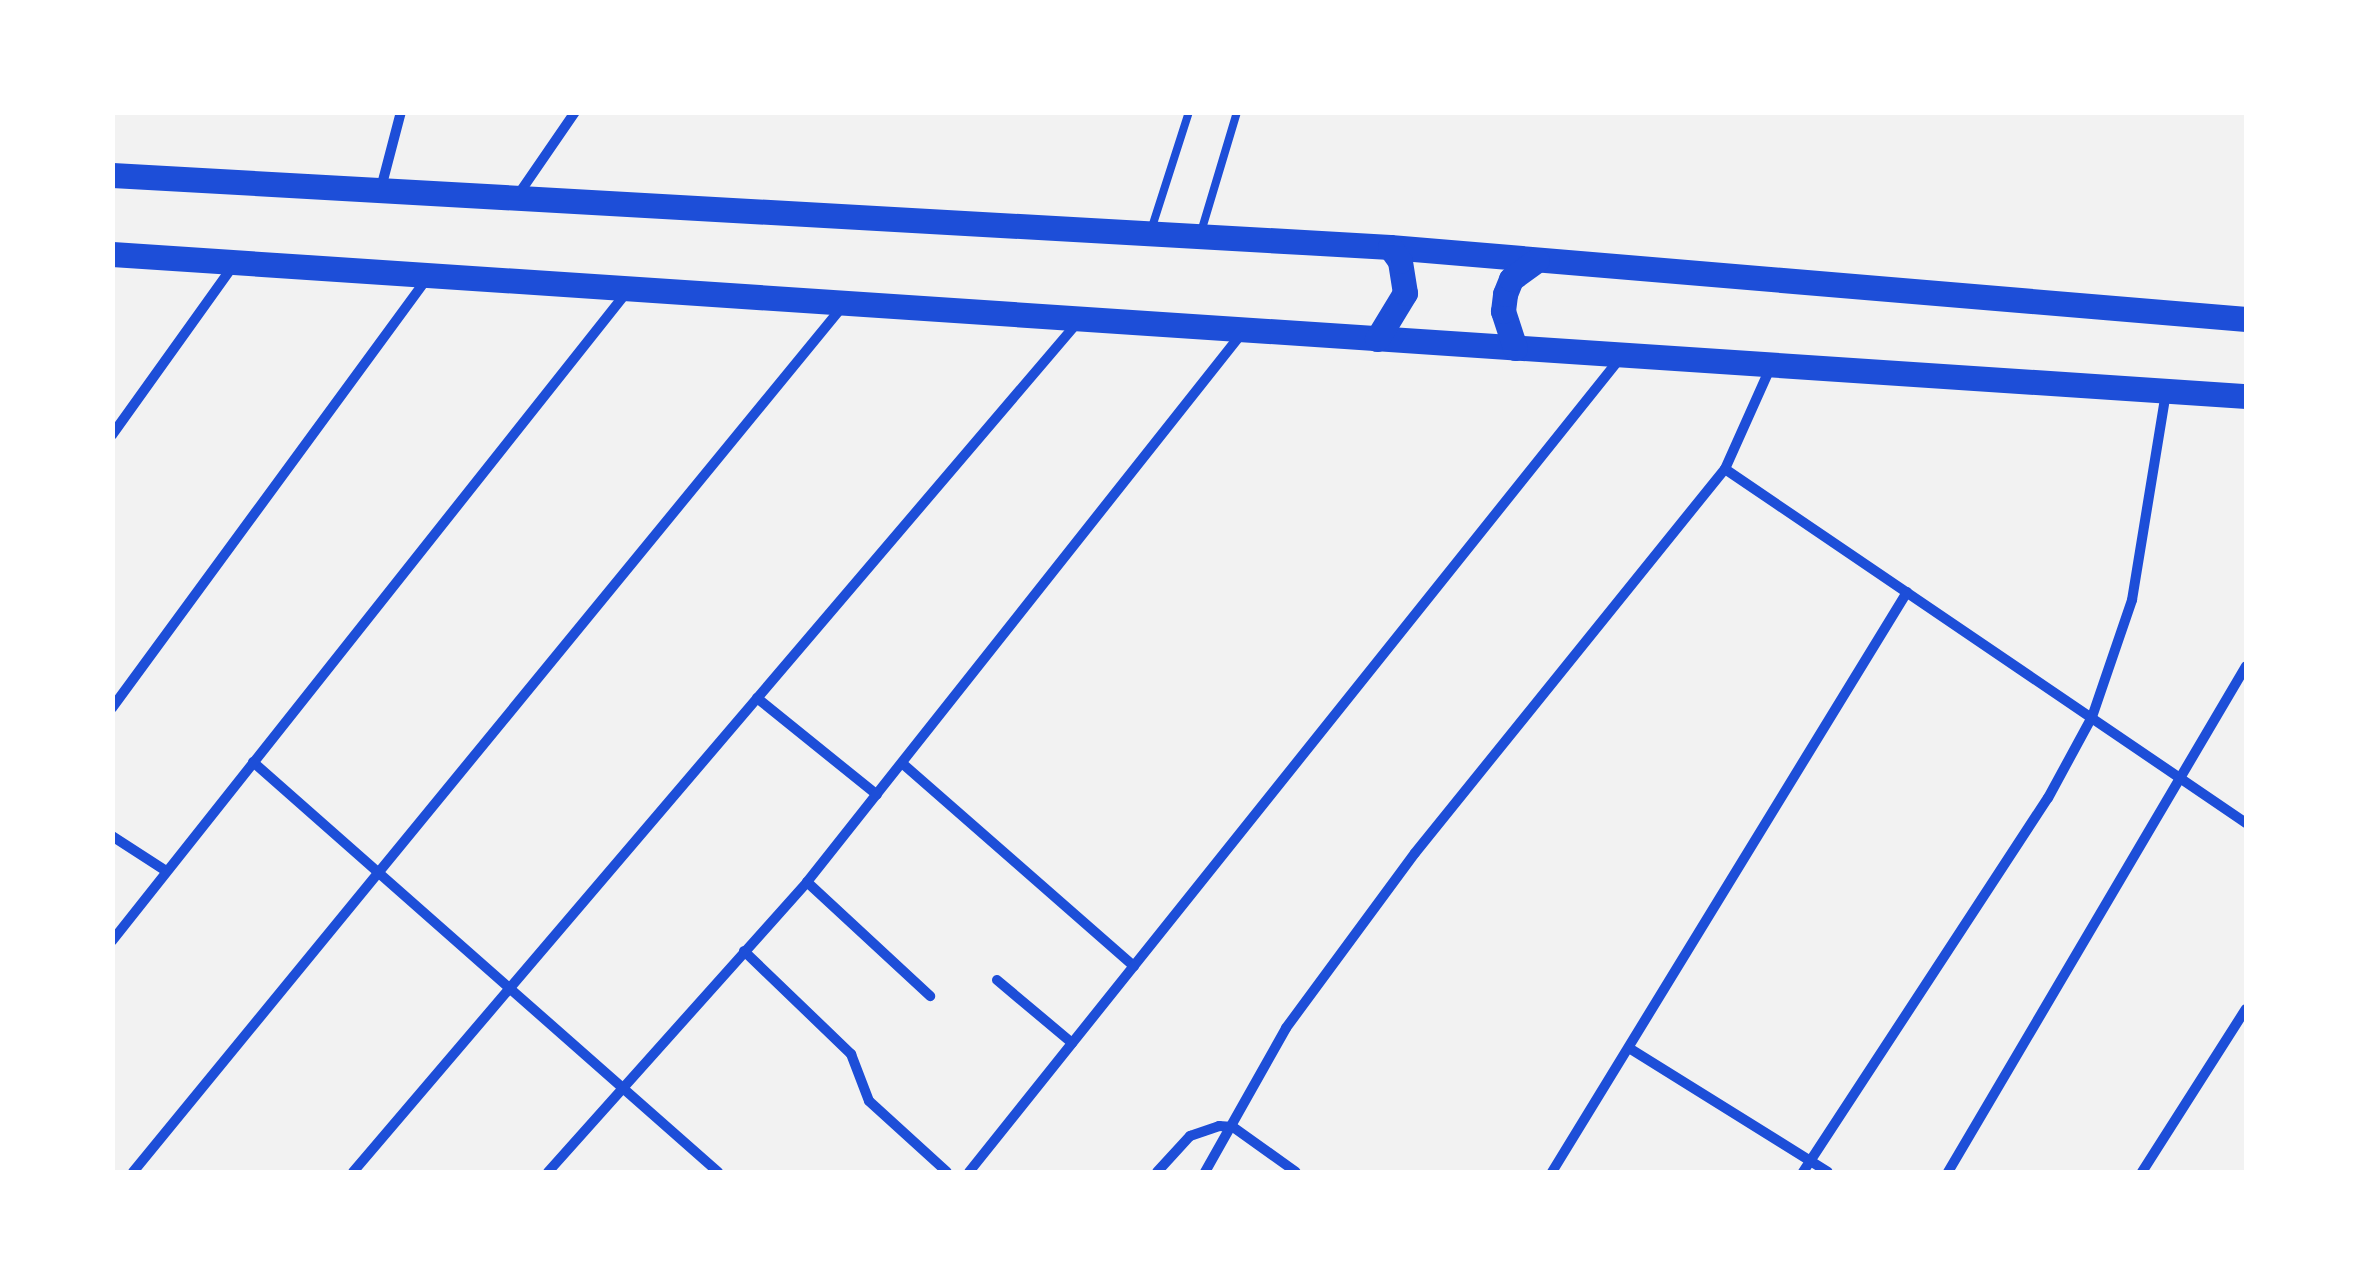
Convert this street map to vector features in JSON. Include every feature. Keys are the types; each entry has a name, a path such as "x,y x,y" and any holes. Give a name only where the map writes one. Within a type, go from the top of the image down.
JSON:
{"main road":[{"path":"112,174 1390,247 2246,319"},
{"path":"1377,340 1406,293 1405,276 1390,247"},
{"path":"112,254 2246,396"},
{"path":"1515,348 1503,311 1504,294 1511,279 1537,260"}],"street":[{"path":"380,188 401,112"},
{"path":"517,196 575,112"},
{"path":"112,436 236,262"},
{"path":"112,708 429,275"},
{"path":"112,941 630,288"},
{"path":"133,1172 376,869 846,302"},
{"path":"353,1172 1082,317"},
{"path":"548,1172 806,882 904,764 1246,328"},
{"path":"969,1172 1622,355"},
{"path":"1205,1172 1286,1028 1416,853 1725,470 1772,365"},
{"path":"1803,1172 2048,798 2092,718 2132,600 2166,391"},
{"path":"1725,470 2246,823"},
{"path":"1552,1172 1907,592"},
{"path":"1948,1172 2246,666"},
{"path":"757,698 877,795"},
{"path":"252,762 510,984 718,1172"},
{"path":"904,764 1134,966"},
{"path":"112,836 166,871"},
{"path":"806,882 930,996"},
{"path":"744,951 851,1054 869,1100 947,1172"},
{"path":"997,980 1072,1042"},
{"path":"2142,1172 2246,1009"},
{"path":"1629,1048 1828,1172"},
{"path":"1158,1172 1190,1136 1233,1126 1296,1172"}],"lane":[{"path":"1150,234 1189,112"},
{"path":"1200,237 1238,112"}]}
